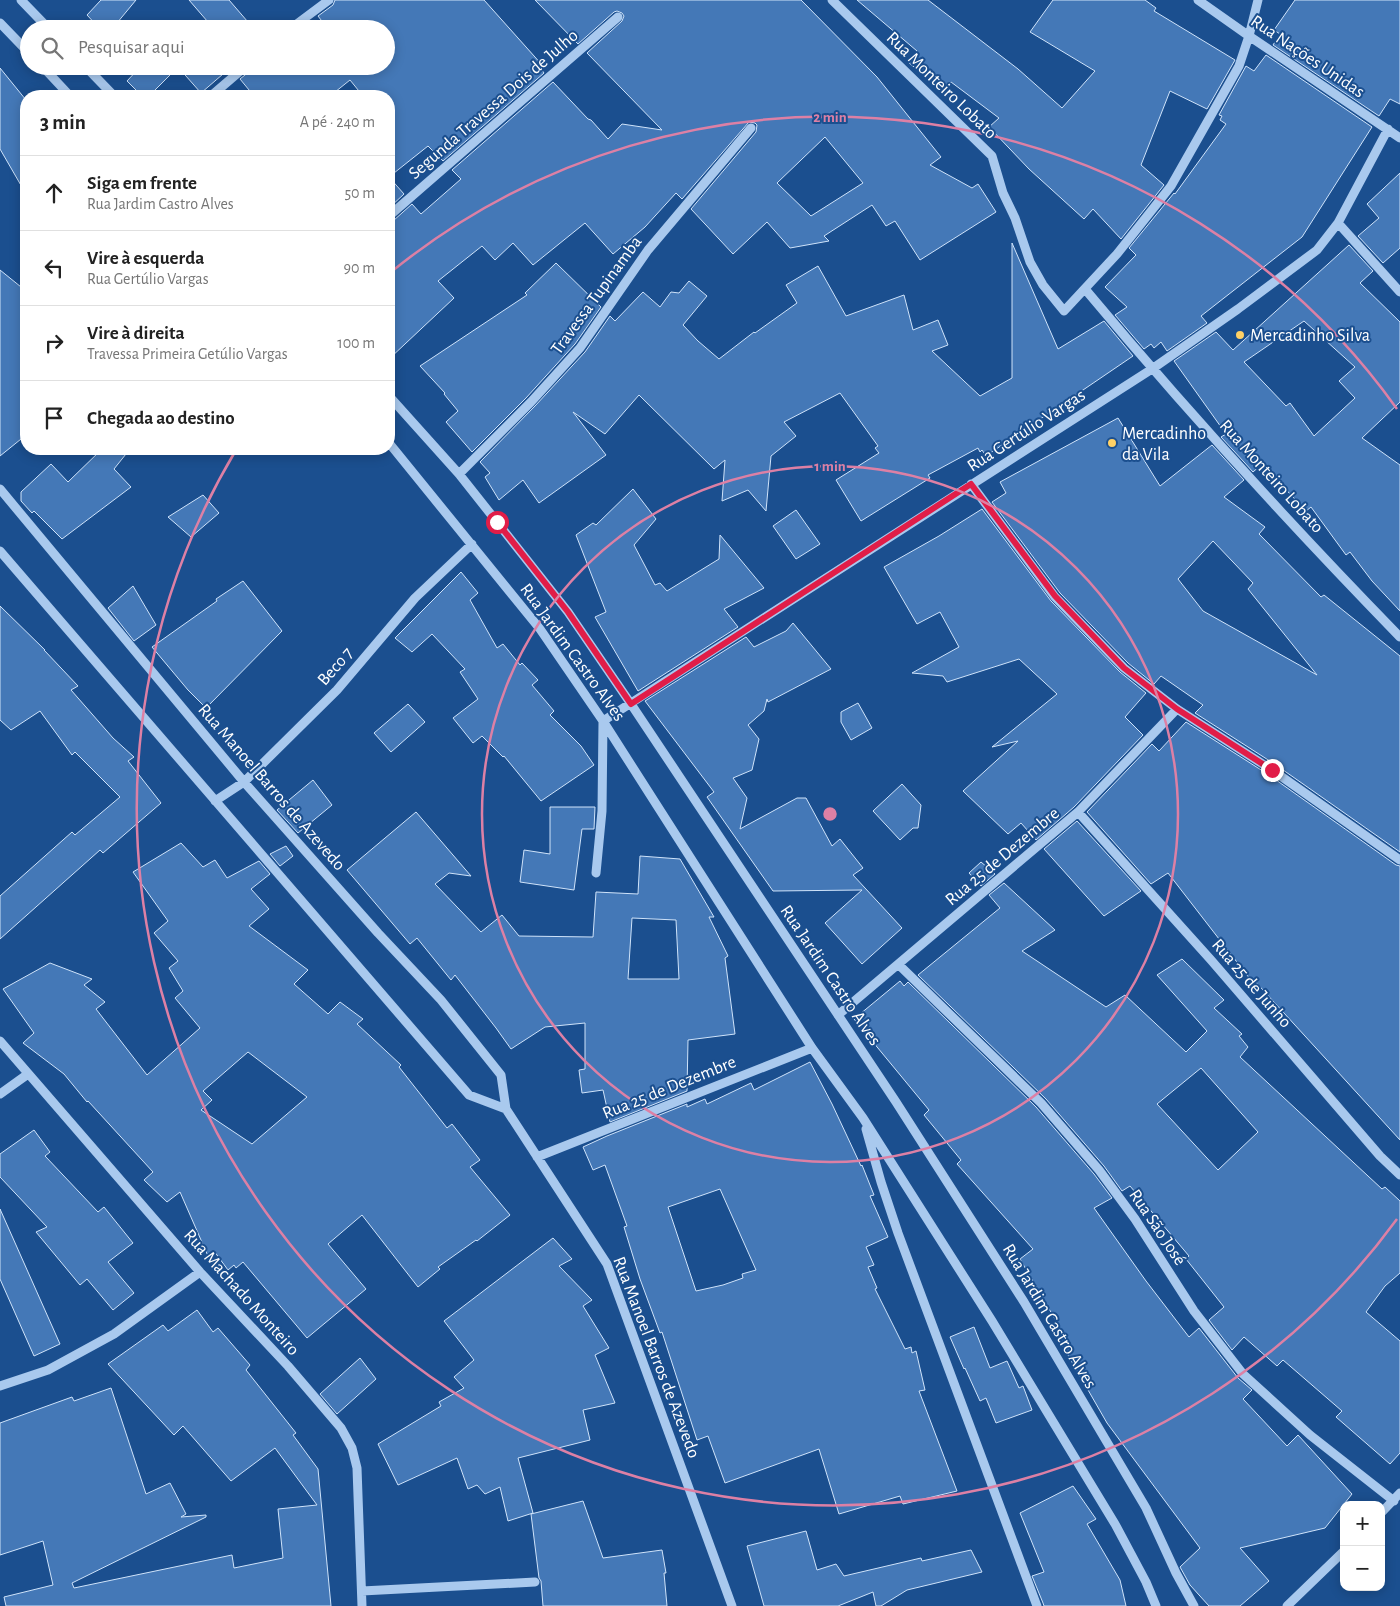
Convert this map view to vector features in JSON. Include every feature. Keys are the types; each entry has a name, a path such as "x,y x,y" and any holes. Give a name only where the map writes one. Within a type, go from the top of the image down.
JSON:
{"street":[{"path":"21,0 40,20"},
{"path":"302,20 329,0"},
{"name":"Rua Monteiro Lobato","path":"832,0 992,156 1003,193 1015,218 1030,262 1043,285 1064,311 1085,289 1152,369 1352,588 1400,637"},
{"name":"Rua Nações Unidas","path":"1198,0 1400,138"},
{"path":"1085,289 1117,254 1171,186 1239,66 1258,0"},
{"name":"Segunda Travessa Dois de Julho","path":"395,211 618,17"},
{"path":"0,23 20,44"},
{"path":"50,75 64,90"},
{"path":"94,75 108,90"},
{"path":"217,90 235,75"},
{"name":"Travessa Tupinamba","path":"459,474 531,402 580,348 648,250 751,128"},
{"name":"Rua Gertúlio Vargas","path":"604,721 1152,369 1238,309 1317,250 1338,223 1388,129"},
{"path":"1338,223 1400,292"},
{"name":"Rua Jardim Castro Alves","path":"395,403 459,474 568,612 896,1102 1024,1302 1146,1508 1176,1573 1194,1606"},
{"name":"Rua Jardim Castro Alves","path":"395,450 540,629 604,721 812,1048 863,1118 992,1321 1115,1524 1146,1582 1156,1606"},
{"path":"971,484 1055,596 1124,668 1177,709 1272,770 1400,860"},
{"name":"Rua Manoel Barros de Azevedo","path":"0,490 244,782 378,933 441,1000 501,1074 506,1109 607,1264 732,1606"},
{"name":"Beco 7","path":"215,801 244,782 337,690 415,598 472,544"},
{"path":"0,551 469,1095 506,1109"},
{"name":"Rua 25 de Dezembre","path":"838,1015 1078,812 1177,709"},
{"path":"596,873 602,812 604,721"},
{"name":"Rua 25 de Junho","path":"1078,812 1211,960 1380,1156 1400,1175"},
{"name":"Rua São José","path":"899,965 1041,1103 1099,1170 1135,1219 1194,1311 1243,1374 1310,1435 1394,1501"},
{"name":"Rua Machado Monteiro","path":"0,1041 200,1272 288,1366 341,1428 352,1448 357,1468 362,1606"},
{"name":"Rua 25 de Dezembre","path":"537,1157 812,1048"},
{"path":"0,1094 28,1074"},
{"path":"863,1118 898,1233 1037,1606"},
{"path":"0,1386 48,1370 114,1334 200,1272"},
{"path":"1385,1509 1400,1493"},
{"path":"1287,1606 1340,1554"},
{"path":"362,1591 535,1582"}],"building":[{"path":"101,0 136,0 119,20 92,20 87,15"},
{"path":"189,0 229,0 246,20 206,20"},
{"path":"335,0 484,0 543,66 541,69 544,73 443,161 428,146 395,172 395,90 358,90 350,80 338,90 249,90 240,79 245,75 395,75 395,20 321,20 318,16 333,5"},
{"path":"535,0 801,0 877,77 941,157 930,165 972,188 978,184 996,212 920,260 895,221 886,226 872,205 824,236 829,241 790,248 767,222 733,254 691,209 756,132 757,125 749,122 682,199 676,193 645,227 613,254 585,223 533,265 513,243 495,260 482,246 438,281 454,298 395,353 395,219 412,204 421,214 461,179 452,170 553,82 608,139 622,124 662,130 587,53 622,21 624,16 622,13 614,12 578,44","holes":["825,137 863,183 811,216 777,183"]},
{"path":"857,0 928,0 1018,69 1062,108 1095,71 1030,32 1053,0 1145,0 1156,8 1154,11 1235,60 1207,109 1170,91 1141,165 1164,185 1121,239 1093,209 1084,219 1029,169 989,127 999,118 951,82 943,91 908,62 917,51"},
{"path":"1295,0 1400,0 1400,104 1390,99 1379,116 1273,45 1280,34 1274,30"},
{"path":"1266,55 1372,127 1302,237 1201,316 1207,323 1167,351 1161,342 1154,348 1151,344 1144,349 1115,315 1127,307 1105,287 1136,255 1129,248 1175,194 1226,124 1220,120 1222,116 1219,115 1246,66 1254,71"},
{"path":"0,68 20,93 20,184 0,149"},
{"path":"133,75 170,75 155,90 136,90 127,81"},
{"path":"185,75 222,75 204,90 198,90"},
{"path":"1400,173 1400,248 1383,263 1358,236 1379,218 1367,204"},
{"path":"395,184 404,194 395,202"},
{"path":"1012,243 1058,349 1104,321 1133,356 986,456 978,448 928,475 930,478 861,521 836,480 879,453 875,448 878,446 840,393 784,422 796,436 771,456 766,511 748,490 722,501 725,460 714,469 639,395 605,434 573,412 606,455 539,503 523,480 499,500 485,477 490,473 480,462 585,352 610,316 615,321 643,292 660,307 671,292 679,293 689,281 707,296 683,325 719,359 754,332 797,303 786,285 818,266 846,316 904,295 913,330 938,320 948,345 932,351 980,396 1012,378"},
{"path":"1349,245 1373,271 1360,283 1400,322 1400,402 1362,438 1400,465 1400,611 1372,581 1350,552 1346,555 1311,507 1306,511 1262,464 1253,472 1221,437 1226,434 1174,361 1216,332 1233,350","holes":["1304,321 1355,367 1339,381 1355,398 1314,436 1290,403 1286,406 1244,362"]},
{"path":"556,263 601,307 575,344 526,398 472,452 446,422 458,411 445,393 420,366 527,295 525,293"},
{"path":"0,270 20,286 20,440 0,456"},
{"path":"1118,418 1160,486 1212,445 1244,480 1224,497 1265,527 1259,534 1321,597 1324,595 1400,656 1400,852 1276,765 1195,713 1203,705 1161,676 1154,684 1128,663 1060,593 992,502 1006,493 1000,482","holes":["1213,541 1253,583 1248,589 1317,675 1203,611 1178,579"]},
{"path":"96,455 125,455 114,469 131,487 62,539 34,511 32,513 21,501 21,492 51,464 68,482"},
{"path":"633,489 656,519 634,545 655,585 660,583 667,591 719,559 720,535 764,588 724,609 738,627 638,691 595,617 606,612 576,535 593,523 596,525"},
{"path":"203,495 219,513 191,537 168,517"},
{"path":"982,509 1051,601 1120,672 1146,693 1125,717 1143,735 1074,807 1036,840 1021,823 1008,834 963,791 1018,741 992,747 1057,694 1019,659 947,682 943,676 912,673 959,647 940,612 917,624 884,567"},
{"path":"796,510 820,544 796,559 773,526"},
{"path":"461,572 478,593 470,600 497,648 503,644 520,665 522,663 538,680 532,685 554,711 550,715 581,746 594,765 541,801 504,756 482,736 473,743 453,718 478,699 460,672 465,669 432,634 412,652 395,638"},
{"path":"243,581 282,631 206,708 188,690 152,647"},
{"path":"133,586 156,625 134,641 108,608"},
{"path":"0,606 45,650 78,686 71,690 113,738 134,757 128,761 161,803 103,853 100,850 0,939 0,896 72,832 75,835 120,797 75,752 72,755 40,711 11,730 0,720"},
{"path":"793,623 831,669 768,702 767,699 764,711 748,725 759,739 752,770 733,778 747,798 740,829 797,798 806,798 832,846 840,839 863,868 853,875 902,928 862,964 825,923 862,890 773,891 707,797 714,792 645,701 746,637 754,647 786,631"},
{"path":"858,703 872,728 851,740 841,722 841,712"},
{"path":"408,704 425,722 391,752 374,733"},
{"path":"1186,722 1269,775 1400,866 1400,1140 1252,978 1250,979 1168,873 1151,884 1087,812 1152,744 1159,751"},
{"path":"313,780 332,805 298,833 277,810"},
{"path":"902,784 921,805 918,828 913,828 900,840 873,811"},
{"path":"550,807 595,807 594,829 582,829 574,890 520,882 524,850 550,854"},
{"path":"416,812 471,876 449,873 435,884 481,932 502,915 519,936 593,937 596,892 638,894 640,856 680,859 714,917 709,917 728,956 725,958 735,1034 688,1040 687,1091 610,1122 603,1090 582,1093 579,1070 585,1069 585,1023 545,1027 511,1049 455,975 451,980 417,938 410,944 347,870","holes":["632,918 676,920 679,979 628,979"]},
{"path":"1077,821 1141,891 1104,916 1044,849"},
{"path":"181,843 203,867 215,860 227,878 259,861 270,874 251,889 269,909 249,926 308,970 294,984 328,1014 340,1002 363,1019 357,1024 401,1065 399,1067 447,1128 452,1124 480,1160 470,1167 510,1215 477,1241 438,1267 440,1269 418,1287 362,1215 328,1244 366,1289 307,1338 243,1262 236,1268 234,1265 228,1270 214,1251 208,1256 180,1192 167,1202 144,1180 153,1172 87,1102 64,1074 23,1043 34,1033 3,989 50,963 92,979 84,985 105,1002 96,1009 147,1075 200,1028 175,998 183,991 169,968 178,961 154,933 168,921 133,872","holes":["248,1052 307,1097 252,1144 201,1110 212,1100 203,1091"]},
{"path":"286,846 293,856 280,866 270,854"},
{"path":"981,862 995,874 981,886 969,873"},
{"path":"1004,883 1055,930 1022,951 1106,1007 1125,995 1186,1052 1207,1031 1157,975 1182,959 1224,1000 1214,1008 1242,1034 1239,1036 1248,1047 1240,1057 1382,1189 1385,1187 1400,1201 1400,1273 1385,1286 1366,1312 1400,1341 1400,1453 1390,1464 1336,1417 1342,1411 1283,1360 1277,1366 1244,1337 1232,1350 1209,1320 1224,1307 1186,1259 1189,1256 1130,1186 1122,1191 1104,1166 1046,1099 918,975 1000,908 989,895","holes":["1201,1068 1258,1132 1218,1170 1157,1104"]},
{"path":"900,981 904,986 908,982 1036,1107 1094,1174 1112,1198 1094,1208 1189,1337 1199,1328 1238,1378 1252,1390 1243,1399 1287,1446 1298,1435 1352,1494 1346,1501 1340,1501 1340,1509 1325,1528 1240,1548 1269,1581 1240,1606 1209,1606 1190,1585 1180,1567 1200,1548 1107,1423 1053,1329 1059,1326 1020,1259 1033,1249 957,1164 961,1160 924,1115 929,1110 854,1019"},
{"path":"810,1062 832,1104 862,1165 874,1195 870,1196 888,1237 866,1247 874,1265 868,1267 877,1288 875,1289 905,1349 911,1347 912,1353 916,1351 925,1390 919,1391 957,1491 903,1504 900,1496 839,1514 819,1449 725,1483 708,1436 697,1440 662,1332 660,1333 640,1279 624,1227 627,1226 605,1165 593,1170 583,1147 687,1104 687,1107 705,1099 707,1104 751,1083 754,1090","holes":["720,1189 756,1270 742,1274 743,1278 696,1291 668,1207"]},
{"path":"34,1130 50,1152 45,1156 98,1212 104,1207 133,1243 108,1262 134,1293 113,1310 87,1279 80,1285 36,1232 47,1227 0,1177 0,1154"},
{"path":"0,1209 60,1344 34,1356 0,1279"},
{"path":"553,1238 572,1259 559,1266 592,1300 583,1306 609,1348 595,1355 615,1403 583,1410 590,1440 518,1458 533,1513 508,1521 500,1487 485,1494 477,1485 468,1489 457,1458 398,1485 378,1444 441,1406 439,1402 464,1388 454,1377 474,1360 444,1321"},
{"path":"197,1310 213,1332 218,1328 250,1365 246,1370 296,1433 293,1435 318,1469 331,1606 6,1606 4,1597 53,1585 43,1541 0,1555 0,1423 72,1397 74,1401 111,1388 146,1494 170,1483 186,1514 181,1517 206,1515 206,1517 72,1583 74,1588 232,1555 234,1568 283,1558 278,1509 317,1505 275,1448 231,1481 183,1426 174,1435 108,1364 163,1325 168,1331"},
{"path":"974,1327 990,1368 1007,1361 1019,1388 1023,1386 1032,1410 996,1423 986,1398 980,1401 950,1337"},
{"path":"360,1358 376,1379 337,1414 320,1394"},
{"path":"1073,1486 1096,1519 1087,1524 1120,1580 1126,1606 1044,1606 1032,1576 1044,1572 1020,1513"},
{"path":"583,1501 603,1558 662,1550 666,1573 664,1573 667,1606 543,1606 531,1514"},
{"path":"806,1531 817,1570 836,1564 844,1576 921,1558 922,1561 971,1550 982,1572 907,1590 881,1606 876,1606 873,1592 838,1606 764,1606 747,1546"}],"place":[{"name":"Mercadinho Silva","path":"1240,335"},
{"name":"Mercadinho da Vila","path":"1112,443"}],"route":[{"path":"497,522 568,612 631,704 971,484 1055,596 1124,668 1177,709 1272,770"}]}
